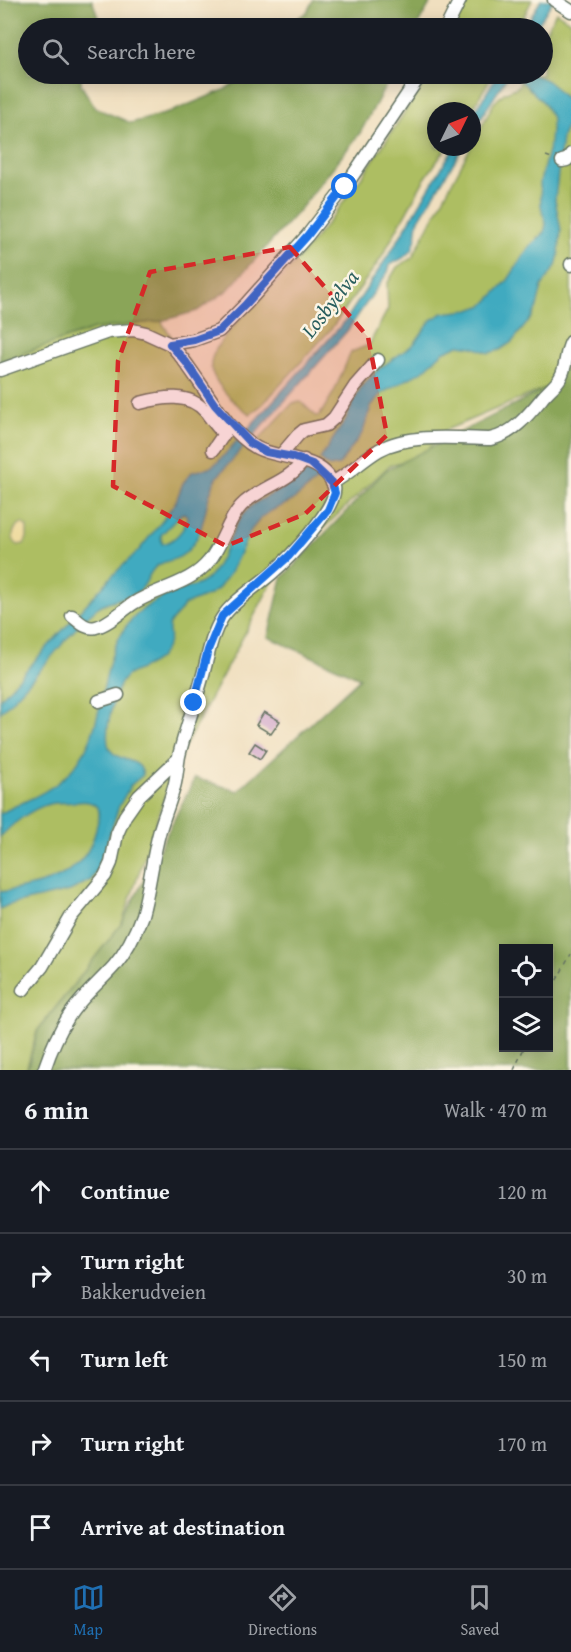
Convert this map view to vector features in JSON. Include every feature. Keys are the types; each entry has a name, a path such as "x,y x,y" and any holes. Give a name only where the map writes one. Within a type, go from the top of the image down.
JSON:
{"street":[{"path":"451,18 460,0"},
{"path":"555,1 571,11"},
{"path":"170,344 194,340 219,331 246,304 299,245 345,187 414,84"},
{"path":"0,370 108,332 133,330 146,333 170,344 186,362 231,430"},
{"path":"332,483 379,450 402,441 416,438 490,439 500,437 527,415 560,378 566,352 571,342"},
{"path":"281,454 304,430 326,424 334,418 355,386 378,360"},
{"path":"44,1070 69,1016 115,964 130,942 142,915 160,831 175,786 178,759 203,676 208,650 222,616 274,572 331,505 335,493 332,483 319,469 304,460 266,452 188,399 159,398 140,404"},
{"path":"213,450 231,430"},
{"path":"72,616 85,626 98,627 144,597 198,572 210,559 230,521 242,505 258,492 296,470 304,460"},
{"path":"99,701 118,695"},
{"path":"23,990 42,967 71,917 105,876 125,816 140,796 178,759"}],"path":[{"path":"553,988 571,954"},
{"path":"514,1070 522,1052"}],"highlighted area":[{"path":"290,247 368,337 387,435 305,514 226,546 113,486 118,361 150,272"}],"green space":[{"path":"0,0 92,0 98,18 18,18 18,84 81,84 95,108 131,123 168,113 233,84 387,84 360,133 301,208 228,290 197,311 161,321 94,329 0,361"},
{"path":"313,0 432,0 422,18 298,18 307,12"},
{"path":"467,0 532,0 523,18 457,18"},
{"path":"556,12 571,22 571,349 553,385 446,430 421,456 390,465 278,571 177,761 122,923 37,1031 26,1070 0,1070 0,361 94,329 161,321 248,451 293,403 301,402 316,416 320,415 334,392 351,352 369,345 388,309 387,284 397,267 412,258 466,156 481,156 481,128 494,103 504,93 520,84 553,84 553,18"},
{"path":"422,84 487,84 476,102 427,102 427,156 441,156 424,180 381,258 331,329 263,404 250,414 232,399 215,379 211,365 213,356 238,321 300,257 340,207"},
{"path":"571,349 571,1070 27,1070 38,1030 122,923 195,778 238,791 360,678 268,637 282,578 386,470 553,385"}],"sand":[{"path":"22,523 27,527 27,538 24,544 18,545 13,533"}],"water":[{"path":"541,0 553,0 542,18 530,18"},
{"path":"492,84 503,84 481,118 481,102"},
{"path":"524,84 552,84 571,101 571,120 562,137 555,200 561,230 559,254 556,266 542,286 532,317 512,342 500,350 489,353 459,345 443,352 423,371 382,393 371,406 363,432 339,465 329,467 320,459 345,421 361,387 379,369 414,344 431,320 443,313 470,310 484,305 508,280 529,247 544,233 546,224 541,206 540,182 550,143 552,118 543,102"},
{"path":"449,156 458,156 418,221 412,250 390,265 388,272 347,331 218,476 210,494 200,531 190,548 178,558 158,565 139,591 102,605 90,614 0,713 0,699 112,576 139,550 176,501 183,483 192,472 209,468 218,462 346,320 397,242","holes":["184,513 187,516 179,534 162,544 161,535 181,514"]},
{"path":"309,471 319,479 292,501 261,518 251,530 230,573 218,589 184,605 170,623 168,643 160,657 128,675 119,687 110,718 108,744 115,755 137,764 143,775 131,785 119,806 98,869 91,880 70,891 8,905 0,909 0,892 46,882 60,876 83,858 91,845 99,815 97,807 90,803 56,803 42,806 22,818 0,837 0,814 53,787 76,764 88,745 116,643 127,625 153,602 206,580 220,561 236,526 247,510 256,502"}],"building":[{"path":"264,712 280,721 271,734 256,725"},
{"path":"255,743 266,750 260,759 249,752"}],"route":[{"path":"194,703 203,676 208,650 222,616 274,572 289,556 328,510 335,493 332,483 312,464 293,457 266,452 250,443 215,405 186,362 170,344 207,337 219,331 307,236 345,187"}],"water label":[{"name":"Losbyelva","path":"330,304"}]}
